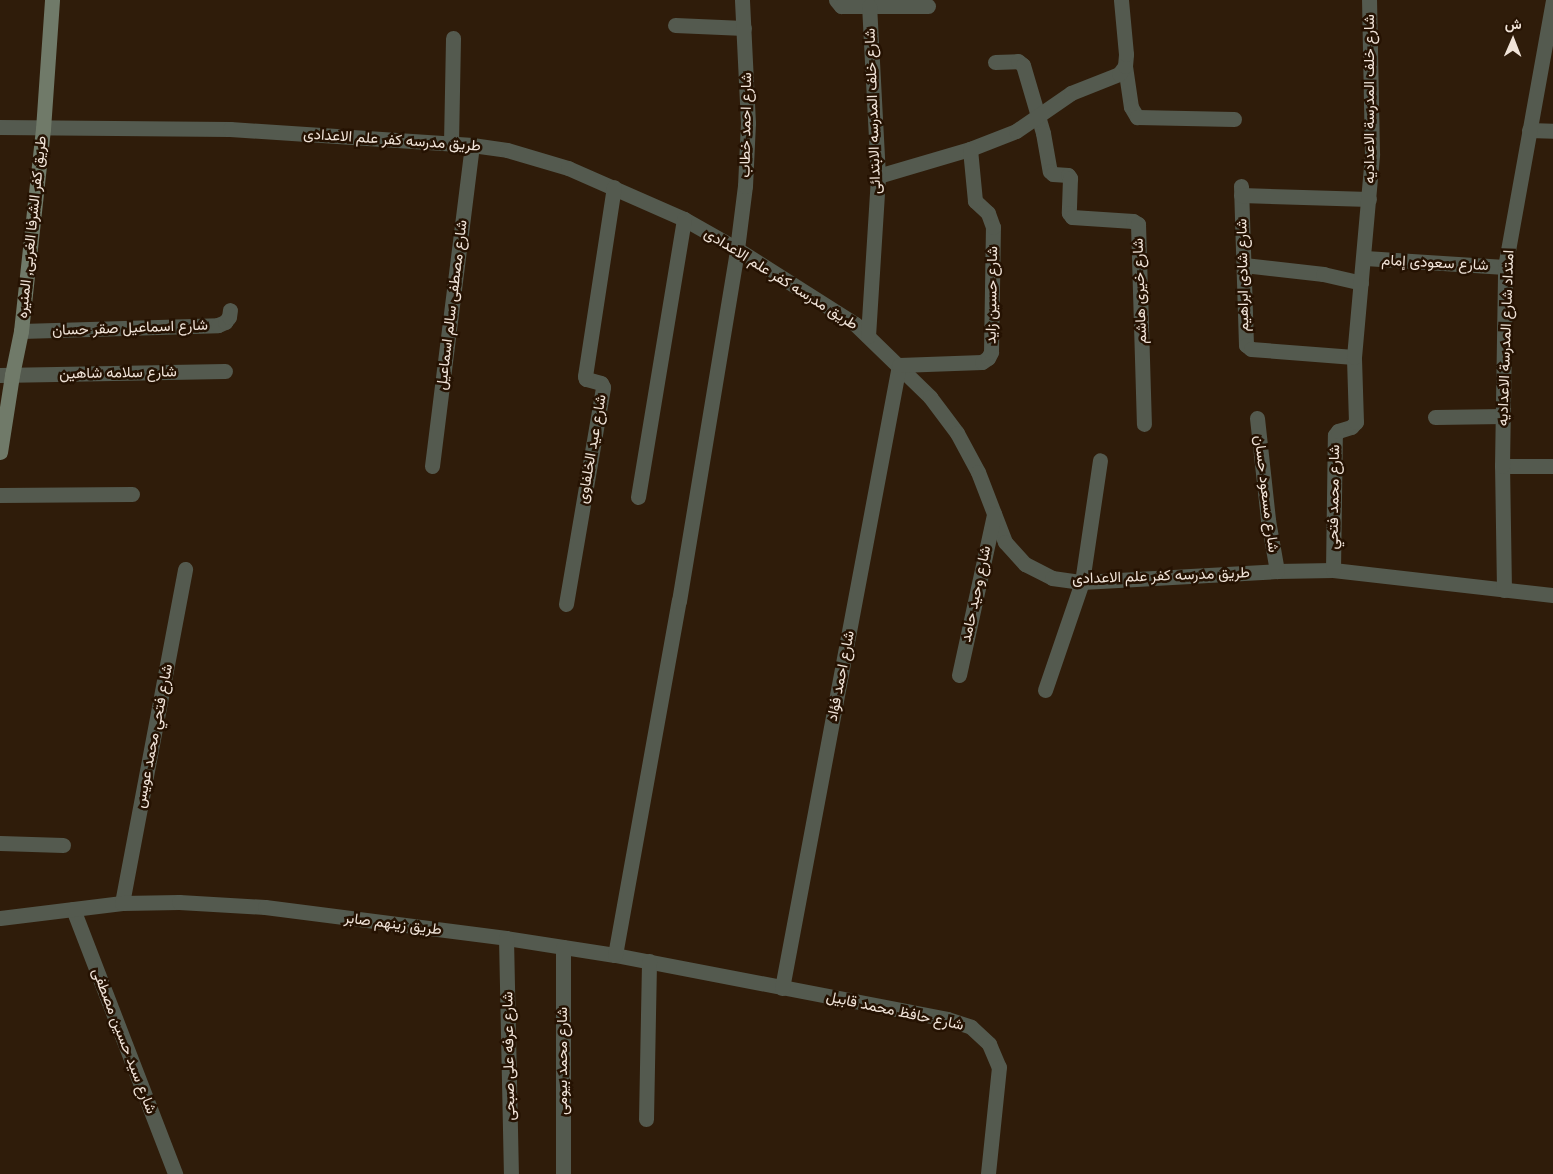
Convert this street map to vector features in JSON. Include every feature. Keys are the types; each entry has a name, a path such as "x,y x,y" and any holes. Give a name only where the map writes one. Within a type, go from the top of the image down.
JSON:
{"street":[{"name":"طريق كفر الشرفا الغربى, المنيره","path":"0,452 6,375 21,331 43,129 52,0"},
{"name":"شارع احمد خطاب","path":"615,955 679,601 745,186 748,123 742,0"},
{"path":"836,0 841,6 928,6"},
{"path":"1121,0 1125,66 1131,107 1137,117 1234,119"},
{"name":"شارع خلف المدرسة الاعداديه","path":"1365,258 1372,154 1370,0"},
{"name":"امتداد شارع المدرسة الاعداديه","path":"1504,590 1502,466 1505,267 1529,130 1548,51 1553,0"},
{"name":"شارع خلف المدرسه الابتدائى","path":"868,336 878,176 869,6"},
{"path":"675,25 744,28"},
{"path":"451,143 453,38"},
{"path":"994,62 1018,61 1023,65 1038,115"},
{"path":"878,176 970,148 1016,131 1079,89 1114,77 1125,66"},
{"name":"شارع خيرى هاشم","path":"1038,115 1050,170 1054,174 1068,175 1070,178 1069,212 1072,216 1077,219 1133,220 1138,224 1144,424"},
{"name":"طريق مدرسه كفر علم الاعدادى","path":"0,127 43,129 230,129 472,145 540,159 614,188 684,219 736,249 855,324 930,397 957,433 978,472 1005,542 1025,564 1052,578 1082,582 1276,571 1333,570 1553,595"},
{"path":"1529,130 1553,131"},
{"name":"شارع مصطفى سالم اسماعيل","path":"432,466 472,145"},
{"name":"شارع حسين زايد","path":"899,365 982,362 988,358 991,352 993,227 988,213 975,201 970,148"},
{"name":"شارع عيد الخلفاوى","path":"566,604 603,387 601,383 589,380 585,376 614,188"},
{"name":"شارع شادى ابراهيم","path":"1354,357 1251,349 1246,345 1241,190 1369,199"},
{"path":"638,498 684,219"},
{"name":"شارع سعودى إمام","path":"1365,258 1505,267"},
{"name":"شارع محمد فتحي","path":"1333,570 1335,440 1338,431 1351,427 1356,422 1354,357 1365,258"},
{"path":"1244,265 1323,274 1361,283"},
{"name":"شارع اسماعيل صقر حسان","path":"21,331 218,325 225,322 229,317 230,310"},
{"name":"شارع احمد فؤاد","path":"782,988 899,365"},
{"name":"شارع سلامه شاهين","path":"6,375 225,370"},
{"path":"1435,417 1503,416"},
{"name":"شارع مسعود حسان","path":"1257,418 1268,520 1276,571"},
{"path":"1045,690 1082,582 1100,460"},
{"path":"1502,466 1553,466"},
{"path":"0,495 132,494"},
{"name":"شارع وحيد حامد","path":"959,675 994,514"},
{"name":"شارع فتحي محمد عويس","path":"122,903 185,569"},
{"path":"0,842 62,845"},
{"name":"طريق زينهم صابر","path":"0,918 122,903 179,902 265,908 506,938 649,961 782,988"},
{"name":"شارع سيد حسين مصطفى","path":"73,909 175,1174"},
{"name":"شارع عرفه على صبحى","path":"506,938 511,1174"},
{"name":"شارع محمد بيومى","path":"563,947 564,1174"},
{"path":"646,1119 649,961"},
{"name":"شارع حافظ محمد قابيل","path":"782,988 947,1020 971,1027 989,1044 999,1067 988,1174"}]}
